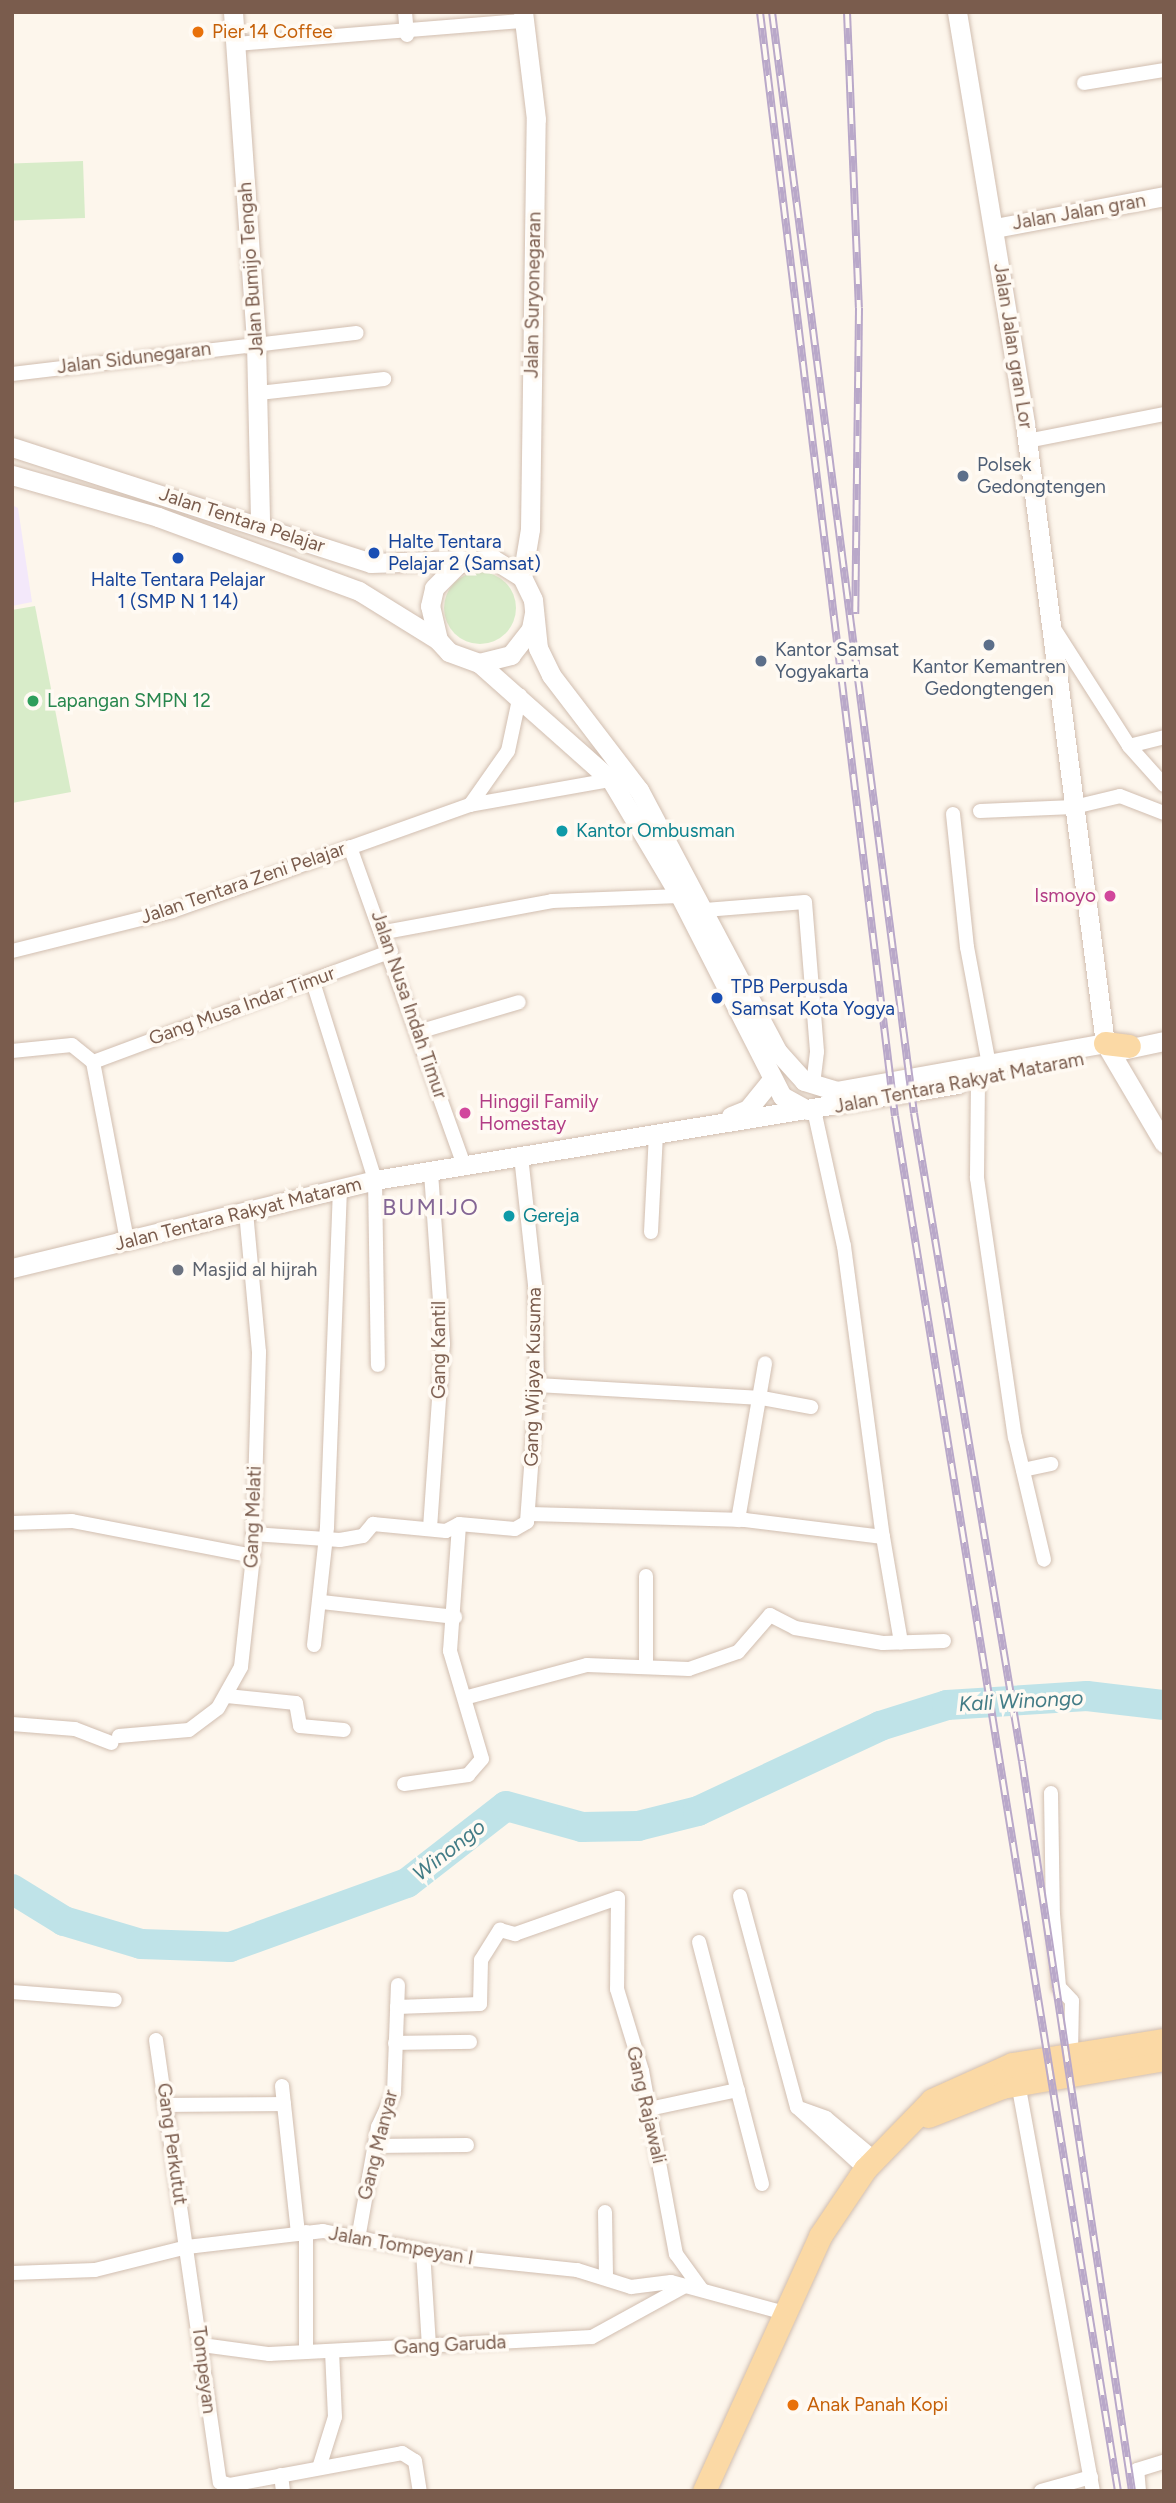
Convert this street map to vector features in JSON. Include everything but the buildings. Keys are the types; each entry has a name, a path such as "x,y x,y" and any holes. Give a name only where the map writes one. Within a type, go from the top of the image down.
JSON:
{"main road":[{"name":"Jalan Bumijo Tengah","path":"233,12 257,343 260,526"},
{"name":"Jalan Jalan gran Lor","path":"957,12 995,228 1027,441 1048,620 1107,1049"},
{"name":"Jalan Suryonegaran","path":"522,577 530,529 536,119 524,17"},
{"name":"Jalan Jalan gran","path":"995,228 1164,196"},
{"name":"Jalan Tentara Pelajar","path":"12,447 371,563 476,558"},
{"name":"Jalan Tentara Pelajar","path":"12,475 158,517 359,591 438,640"},
{"path":"476,558 501,563 522,577 534,613 523,643 511,654 479,663 449,652 438,640 431,624 434,588 445,573 476,558"},
{"name":"Jalan Tentara Rakyat Mataram","path":"534,613 538,648 551,675 639,790 778,1052 813,1086 836,1091 983,1073"},
{"name":"Jalan Tentara Rakyat Mataram","path":"479,663 520,694 611,780 681,896 772,1079 791,1106 811,1110"},
{"name":"Jalan Tentara Rakyat Mataram","path":"12,1268 375,1180 714,1123 811,1110 983,1073 1164,1041"},
{"path":"1107,1049 1164,1143"},
{"name":"Jalan Tentara Rakyat Mataram","path":"714,1123 748,1109 772,1079"},
{"path":"704,2491 820,2236 869,2163 912,2122 960,2084 1012,2064 1164,2040"},
{"path":"912,2122 1018,2083 1164,2059"}],"street":[{"path":"405,12 407,34"},
{"path":"236,44 407,34 524,17"},
{"path":"1084,83 1164,71"},
{"name":"Jalan Sidunegaran","path":"12,374 357,333"},
{"path":"259,393 384,379"},
{"path":"1027,441 1164,414"},
{"path":"1048,620 1129,746 1164,785"},
{"path":"470,805 508,751 520,694"},
{"path":"1129,746 1164,737"},
{"name":"Jalan Tentara Zeni Pelajar","path":"12,951 172,911 470,805 611,780"},
{"path":"980,811 1074,807 1120,796 1164,813"},
{"path":"953,814 983,1073 976,1178 1023,1470 1044,1560"},
{"name":"Jalan Nusa Indah Timur","path":"350,847 385,932 464,1165"},
{"path":"385,932 552,901 681,896"},
{"path":"705,910 806,902 817,1052 813,1086"},
{"name":"Gang Musa Indar Timur","path":"93,1062 391,951"},
{"path":"313,982 375,1180 378,1365"},
{"path":"418,1032 519,1002"},
{"path":"12,1051 72,1045 93,1062 127,1241"},
{"path":"811,1110 844,1246 883,1537 901,1643"},
{"path":"651,1232 656,1133"},
{"name":"Gang Wijaya Kusuma","path":"521,1157 535,1285 537,1385 530,1514"},
{"name":"Gang Kantil","path":"430,1528 443,1344 431,1171"},
{"path":"314,1645 326,1541 340,1190"},
{"name":"Gang Melati","path":"12,1724 75,1729 115,1739 182,1733 227,1696 241,1667 253,1556 259,1336 246,1212"},
{"path":"738,1520 762,1398 765,1363"},
{"path":"537,1385 762,1398 811,1407"},
{"path":"1023,1470 1051,1464"},
{"path":"253,1534 326,1541 353,1540 373,1524 446,1531 459,1524 515,1529 530,1514 738,1520 883,1537"},
{"path":"12,1523 72,1521 253,1556"},
{"path":"404,1784 459,1778 480,1766 468,1697 450,1651 455,1616 459,1524"},
{"path":"646,1576 646,1667"},
{"path":"321,1602 455,1616"},
{"path":"468,1697 587,1665 681,1671 722,1660 745,1646 770,1615 795,1628 901,1643 944,1641"},
{"path":"227,1696 296,1703 300,1726 344,1730"},
{"path":"1051,1793 1053,1914 1059,1987 1072,2001 1071,2054"},
{"path":"740,1896 797,2108 826,2118 869,2163"},
{"name":"Gang Rajawali","path":"397,2007 480,2004 481,1960 500,1930 515,1934 617,1898 621,1908 617,1989 649,2109 676,2254 705,2294"},
{"path":"699,1942 762,2184"},
{"name":"Gang Manyar","path":"358,2239 374,2146 394,2093 398,1985"},
{"path":"12,1992 115,2000"},
{"name":"Gang Perkutut","path":"156,2040 187,2247"},
{"path":"395,2043 470,2042"},
{"path":"1018,2083 1092,2484 1041,2491"},
{"path":"282,2086 302,2232 306,2352"},
{"path":"649,2109 738,2090"},
{"path":"166,2105 284,2104"},
{"path":"374,2146 467,2145"},
{"path":"606,2212 606,2277"},
{"name":"Jalan Tompeyan I","path":"12,2273 95,2270 187,2247 302,2232 606,2277 651,2289 671,2282 705,2294 784,2313"},
{"name":"Tompeyan","path":"187,2247 219,2476 230,2485 281,2476"},
{"path":"422,2250 429,2347"},
{"name":"Gang Garuda","path":"202,2345 306,2352 592,2337 685,2286"},
{"path":"319,2468 335,2417 332,2351"},
{"path":"283,2491 281,2476 409,2454 420,2491"},
{"path":"1139,2491 1137,2470 1164,2462"}],"shaded area":[{"path":"12,505 18,508 32,602 12,606"}],"green space":[{"path":"83,161 85,218 14,220 12,163"},
{"path":"480,572 500,578 510,588 516,608 510,628 500,638 480,644 460,638 450,628 444,608 450,588 460,578"},
{"name":"Lapangan SMPN 12","path":"35,606 71,792 12,803 12,610"}],"waterway":[{"name":"Winongo","path":"12,1889 64,1921 141,1944 230,1947 407,1883 506,1806 582,1827 638,1826 698,1811 880,1726 947,1705 1087,1696 1164,1705"}],"railway":[{"path":"760,12 895,1116 1118,2491"},
{"path":"772,12 914,1113 1022,1761 1132,2491"},
{"path":"847,12 859,308 855,614"}],"place":[{"name":"Pier 14 Coffee","path":"198,32"},
{"name":"Polsek Gedongtengen","path":"963,476"},
{"name":"Halte Tentara Pelajar 2 (Samsat)","path":"374,553"},
{"name":"Halte Tentara Pelajar 1 (SMP N 1 14)","path":"178,558"},
{"name":"Kantor Kemantren Gedongtengen","path":"989,645"},
{"name":"Kantor Samsat Yogyakarta","path":"761,661"},
{"name":"Lapangan SMPN 12","path":"33,701"},
{"name":"Kantor Ombusman","path":"562,831"},
{"name":"Ismoyo","path":"1110,896"},
{"name":"TPB Perpusda Samsat Kota Yogya","path":"717,998"},
{"name":"Hinggil Family Homestay","path":"465,1113"},
{"name":"Gereja","path":"509,1216"},
{"name":"Masjid al hijrah","path":"178,1270"},
{"name":"Anak Panah Kopi","path":"793,2405"}],"district":[{"name":"BUMIJO","path":"431,1207"}],"water label":[{"name":"Kali Winongo","path":"1021,1701"}]}
